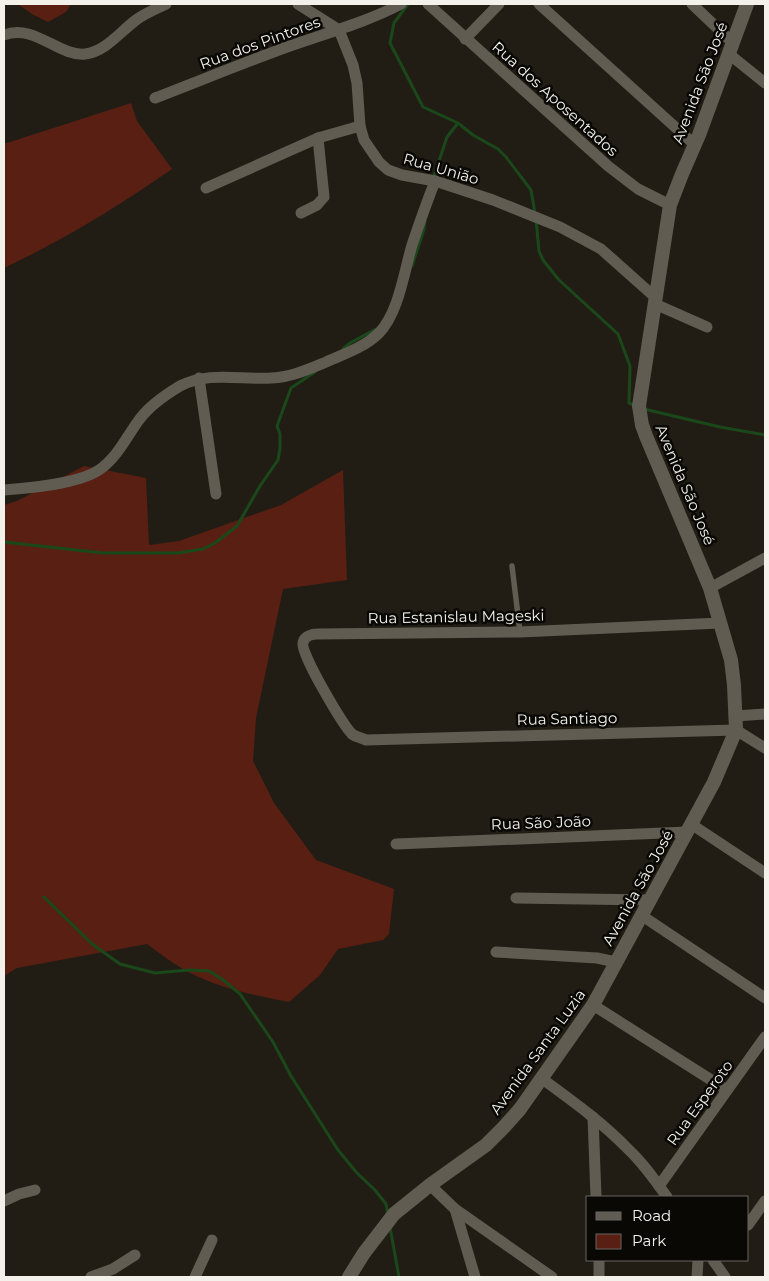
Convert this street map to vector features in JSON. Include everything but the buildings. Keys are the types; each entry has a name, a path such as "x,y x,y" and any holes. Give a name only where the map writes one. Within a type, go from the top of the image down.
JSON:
{"street":[{"path":"4,35 26,33 53,43 70,52 85,54 107,44 140,17 166,4"},
{"path":"298,4 339,30"},
{"name":"Rua dos Pintores","path":"156,98 285,48 386,12 401,4"},
{"name":"Rua dos Aposentados","path":"428,4 608,166 638,189 670,205"},
{"path":"465,39 499,4"},
{"path":"538,4 695,145"},
{"path":"692,4 731,49 765,83"},
{"name":"Avenida São José","path":"616,962 714,782 736,723 731,660 710,588 646,436 640,415 640,396 670,205 695,145 747,4"},
{"name":"Rua União","path":"339,30 353,65 357,83 360,126 364,140 379,162 388,170 402,175 435,181 560,227 601,249 656,301 707,327"},
{"path":"206,188 318,138 360,126"},
{"path":"301,213 317,205 324,198 318,138"},
{"path":"4,490 74,480 100,470 116,452 140,418 152,406 181,386 200,378 216,376 272,378 291,376 347,353 377,335 394,309 413,244 435,181"},
{"path":"200,378 216,494"},
{"path":"710,588 765,558"},
{"name":"Rua Estanislau Mageski","path":"354,736 338,715 304,650 302,645 303,640 306,638 318,634 520,632 720,623"},
{"name":"Rua Santiago","path":"354,736 366,740 378,740 736,723 765,714"},
{"path":"736,723 765,748"},
{"path":"689,828 765,873"},
{"name":"Rua São João","path":"396,844 689,828"},
{"path":"516,898 650,900"},
{"path":"641,916 765,998"},
{"path":"496,952 597,958 616,962"},
{"name":"Avenida Santa Luzia","path":"348,1277 389,1219 430,1185 486,1144 504,1127 520,1108 593,1005 616,962"},
{"path":"593,1005 727,1090"},
{"name":"Rua Esperoto","path":"659,1186 765,1037"},
{"path":"541,1078 593,1117 628,1149 644,1166 666,1196"},
{"path":"593,1117 596,1196"},
{"path":"430,1185 455,1209 552,1277"},
{"path":"4,1200 35,1190"},
{"path":"749,1224 765,1201"},
{"path":"455,1209 476,1277"},
{"path":"195,1277 212,1240"},
{"path":"92,1277 113,1269 135,1255"},
{"path":"599,1261 599,1277"},
{"path":"697,1277 698,1261"},
{"path":"717,1261 725,1277"}],"lane":[{"path":"512,566 520,632"}],"green space":[{"path":"18,4 71,4 66,12 48,22"},
{"path":"131,103 137,121 172,169 90,222 4,268 4,144"},
{"path":"84,466 146,478 149,545 179,541 281,505 343,470 347,580 283,589 256,718 253,761 274,803 316,860 394,889 389,934 383,940 338,949 320,975 289,1002 243,992 210,982 178,966 147,944 17,968 4,976 4,505 17,501"}],"waterway":[{"path":"408,4 394,23 390,43 423,107 458,123 473,135 498,149 531,190 535,213"},
{"path":"433,179 447,137 458,123"},
{"path":"536,219 539,251 543,260 559,280 618,334 630,366 629,403 636,406"},
{"path":"412,266 425,221"},
{"path":"343,349 350,343 376,329"},
{"path":"4,542 103,553 178,553 203,549 215,543 237,526 260,486 278,460 280,434 277,426 291,388 315,372"},
{"path":"644,409 720,427 765,435"},
{"path":"44,897 92,944 120,964 155,973 189,970 209,971 240,994 273,1042 291,1076 338,1150 386,1204 388,1216"},
{"path":"390,1227 399,1277"}]}
